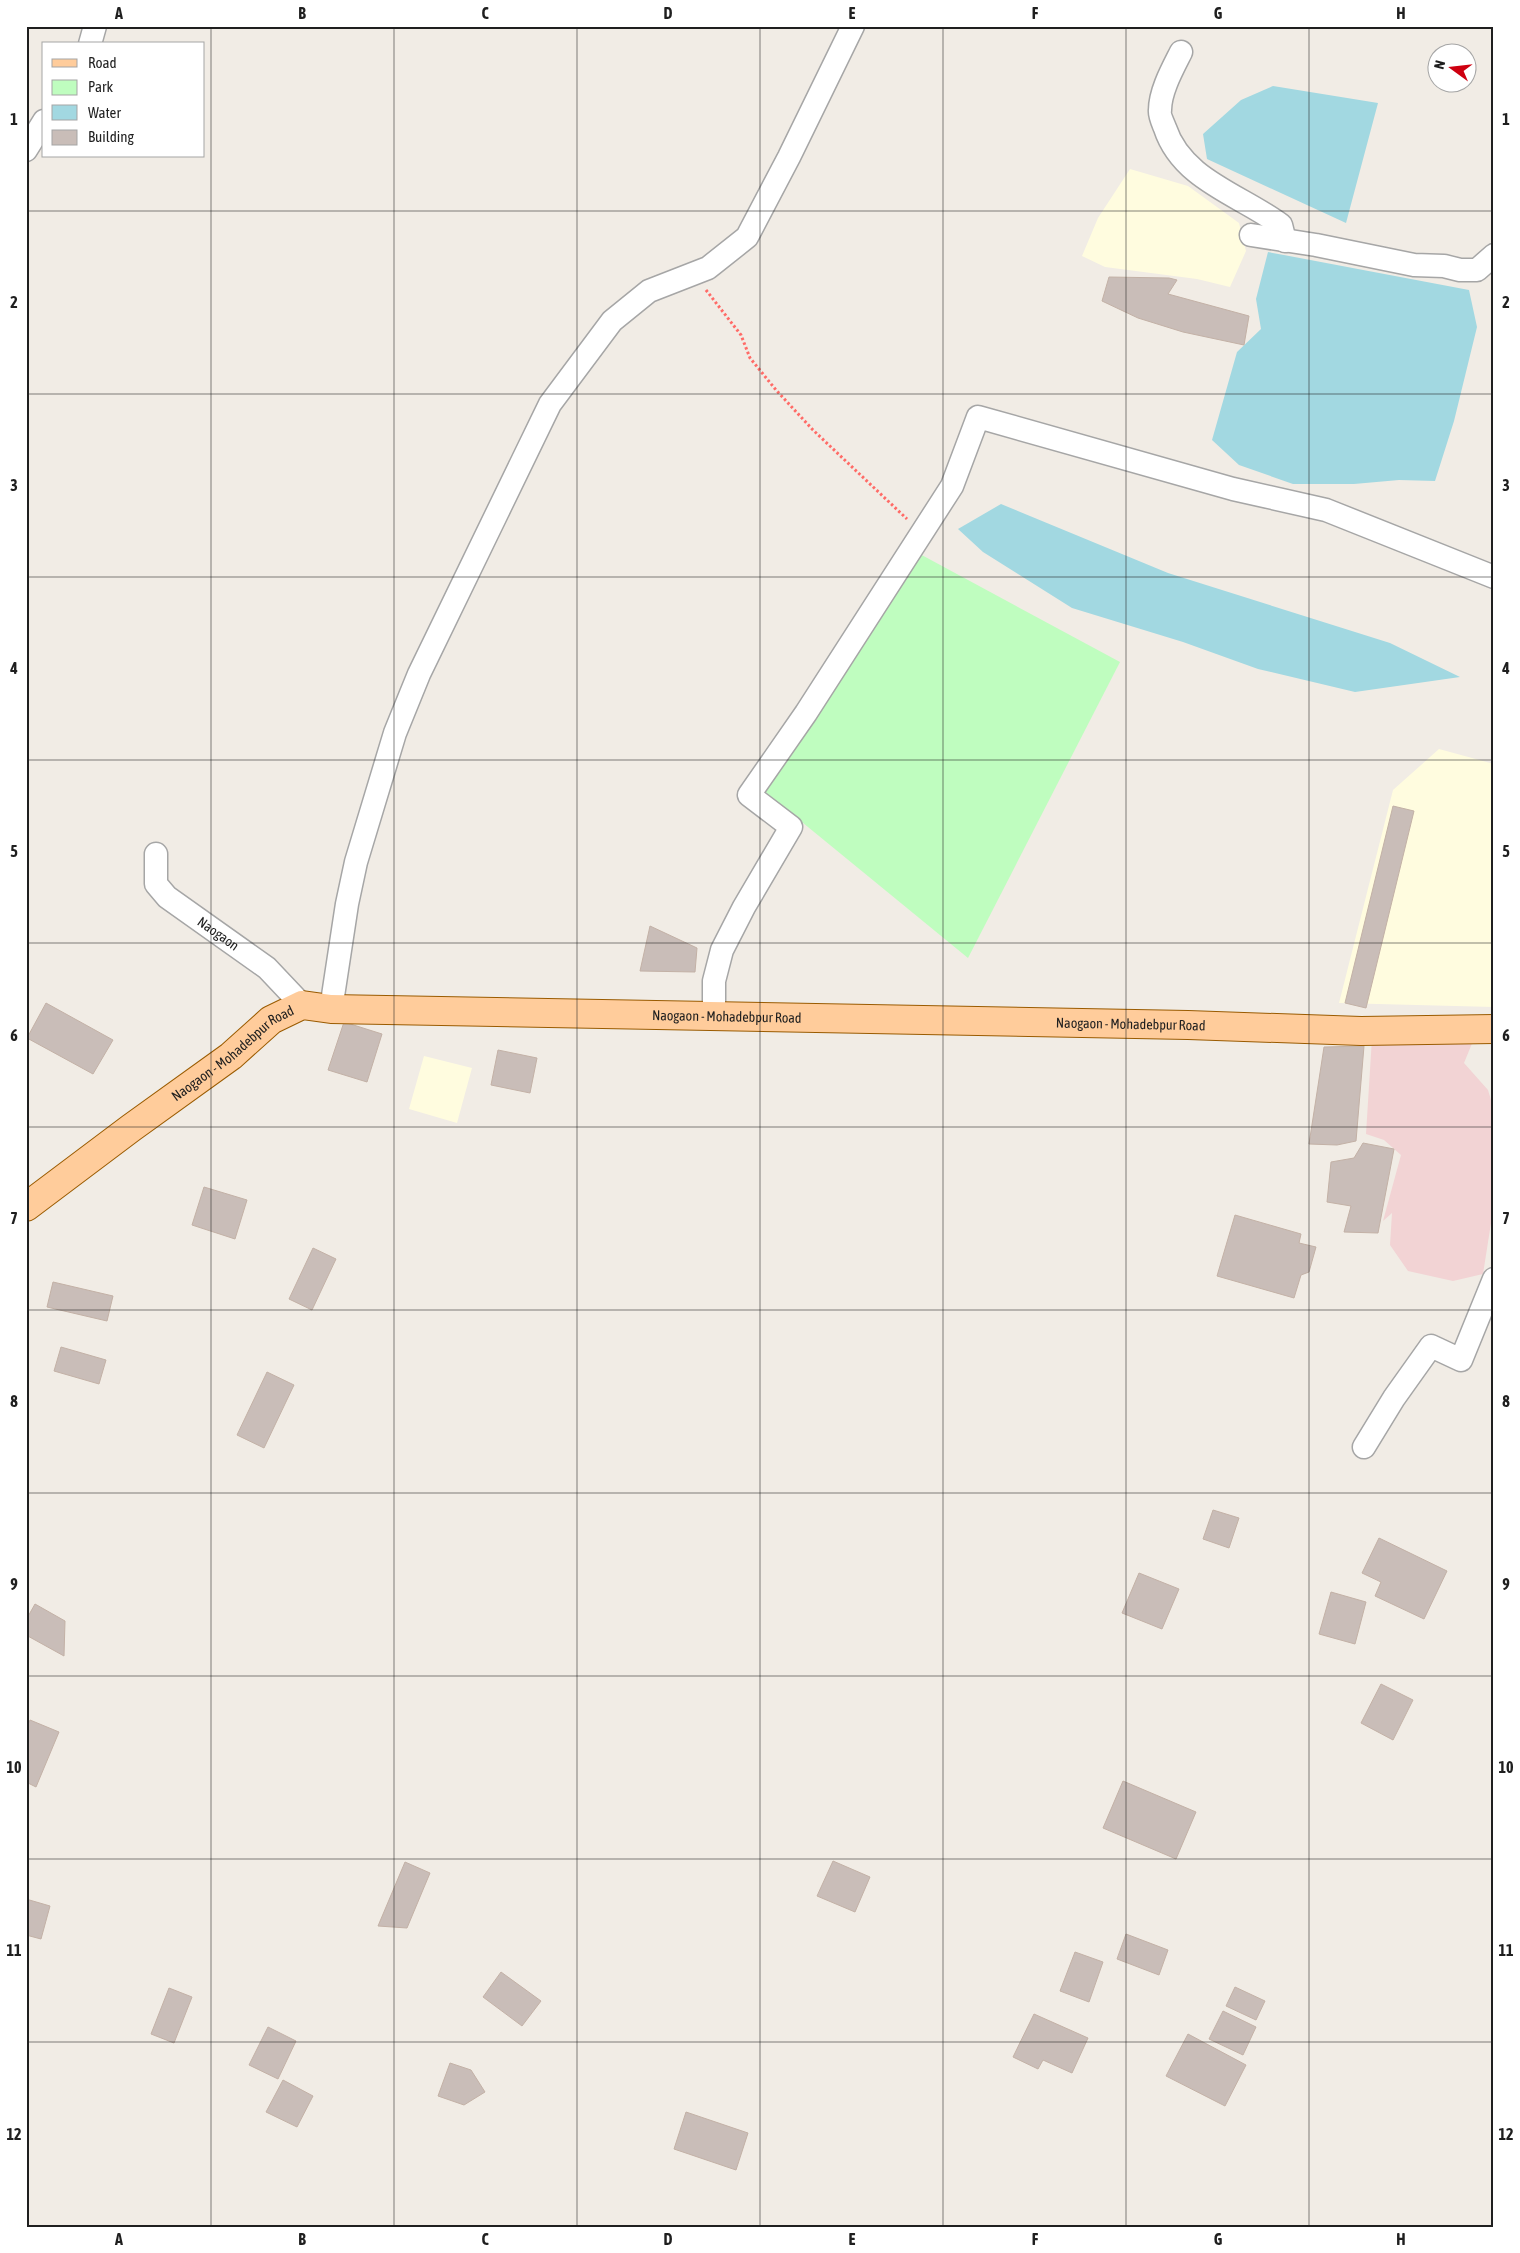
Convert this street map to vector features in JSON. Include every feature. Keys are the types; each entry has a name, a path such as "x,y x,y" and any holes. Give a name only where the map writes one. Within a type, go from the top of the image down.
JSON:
{"main road":[{"name":"Naogaon - Mohadebpur Road","path":"26,1207 231,1056 271,1020 302,1004 331,1009 1361,1030 1494,1029"}],"street":[{"path":"91,42 96,26"},
{"path":"331,1009 347,904 356,862 395,733 423,665 550,404 612,321 649,291 708,268 747,237 790,157 853,26"},
{"path":"1181,52 1169,75 1160,110 1169,140 1183,160 1207,181 1251,204 1281,225 1285,241"},
{"path":"26,150 42,124"},
{"path":"1251,234 1414,266 1444,266 1460,270 1477,270 1494,255"},
{"path":"714,1016 714,981 722,950 744,907 791,827 749,795 806,713 952,486 978,416 1233,489 1326,510 1494,577"},
{"name":"Naogaon","path":"156,854 156,884 167,897 267,968 302,1004"},
{"path":"1364,1446 1394,1398 1431,1346 1461,1360 1494,1279"}],"path":[{"path":"693,274 727,315 741,335 750,358 776,390 813,430 876,488 921,534"}],"shaded area":[{"path":"1130,169 1188,186 1239,223 1246,251 1230,287 1197,279 1105,267 1082,256 1098,218"},
{"path":"1439,749 1494,764 1494,1007 1339,1003 1393,790"},
{"path":"1372,1038 1473,1041 1464,1063 1488,1090 1494,1110 1494,1204 1483,1274 1453,1281 1408,1271 1390,1245 1392,1213 1383,1221 1401,1155 1384,1140 1366,1134"},
{"path":"424,1056 472,1068 457,1123 409,1109"}],"green space":[{"path":"918,553 1120,662 968,958 764,791"}],"water":[{"path":"1273,86 1378,103 1346,223 1207,159 1203,134 1241,100"},
{"path":"1268,252 1469,290 1477,327 1454,421 1435,481 1399,480 1354,484 1293,484 1239,465 1212,440 1237,352 1261,329 1256,299"},
{"path":"1001,504 1168,573 1390,643 1460,677 1355,692 1258,669 1183,642 1072,608 983,552 958,529"}],"building":[{"path":"1109,277 1169,278 1177,280 1168,294 1249,316 1244,345 1183,332 1138,318 1102,301"},
{"path":"1393,806 1414,811 1366,1008 1345,1003"},
{"path":"650,926 697,948 695,972 640,971"},
{"path":"46,1003 113,1040 93,1074 27,1038"},
{"path":"344,1022 382,1034 367,1082 328,1070"},
{"path":"1364,1046 1356,1141 1337,1145 1309,1144 1324,1047"},
{"path":"498,1050 537,1058 530,1093 491,1085"},
{"path":"1363,1143 1394,1149 1378,1233 1344,1232 1351,1206 1327,1202 1331,1162 1354,1158"},
{"path":"204,1187 247,1200 235,1239 192,1225"},
{"path":"1235,1215 1301,1234 1299,1243 1316,1247 1309,1272 1301,1275 1294,1298 1217,1276"},
{"path":"313,1248 336,1259 312,1310 289,1299"},
{"path":"53,1282 113,1296 107,1321 47,1307"},
{"path":"61,1347 106,1360 99,1384 54,1371"},
{"path":"267,1372 294,1385 264,1448 237,1435"},
{"path":"1213,1510 1239,1518 1229,1548 1203,1539"},
{"path":"1379,1538 1447,1571 1424,1619 1375,1596 1381,1582 1362,1573"},
{"path":"1139,1573 1179,1589 1162,1629 1122,1613"},
{"path":"1331,1592 1366,1602 1355,1644 1319,1634"},
{"path":"35,1604 65,1621 64,1656 26,1635 26,1620"},
{"path":"1381,1684 1413,1700 1393,1740 1361,1723"},
{"path":"30,1720 59,1732 36,1787 26,1782 26,1729"},
{"path":"1123,1781 1196,1812 1176,1859 1103,1828"},
{"path":"833,1861 870,1877 855,1912 817,1896"},
{"path":"405,1862 430,1873 407,1928 378,1926"},
{"path":"26,1899 50,1906 41,1939 26,1935"},
{"path":"1126,1934 1168,1950 1159,1975 1117,1959"},
{"path":"1075,1952 1103,1962 1089,2002 1060,1991"},
{"path":"501,1972 541,2001 522,2026 483,1997"},
{"path":"1235,1987 1265,2001 1256,2020 1226,2006"},
{"path":"169,1988 192,1997 174,2043 151,2034"},
{"path":"1223,2011 1256,2027 1243,2055 1209,2039"},
{"path":"1034,2014 1088,2038 1072,2073 1043,2060 1038,2069 1013,2057"},
{"path":"268,2027 296,2041 278,2079 249,2065"},
{"path":"1188,2034 1246,2065 1225,2106 1166,2076"},
{"path":"450,2063 471,2070 485,2092 464,2105 438,2096"},
{"path":"283,2080 313,2096 297,2127 266,2112"},
{"path":"686,2112 748,2133 736,2170 674,2149"}]}
